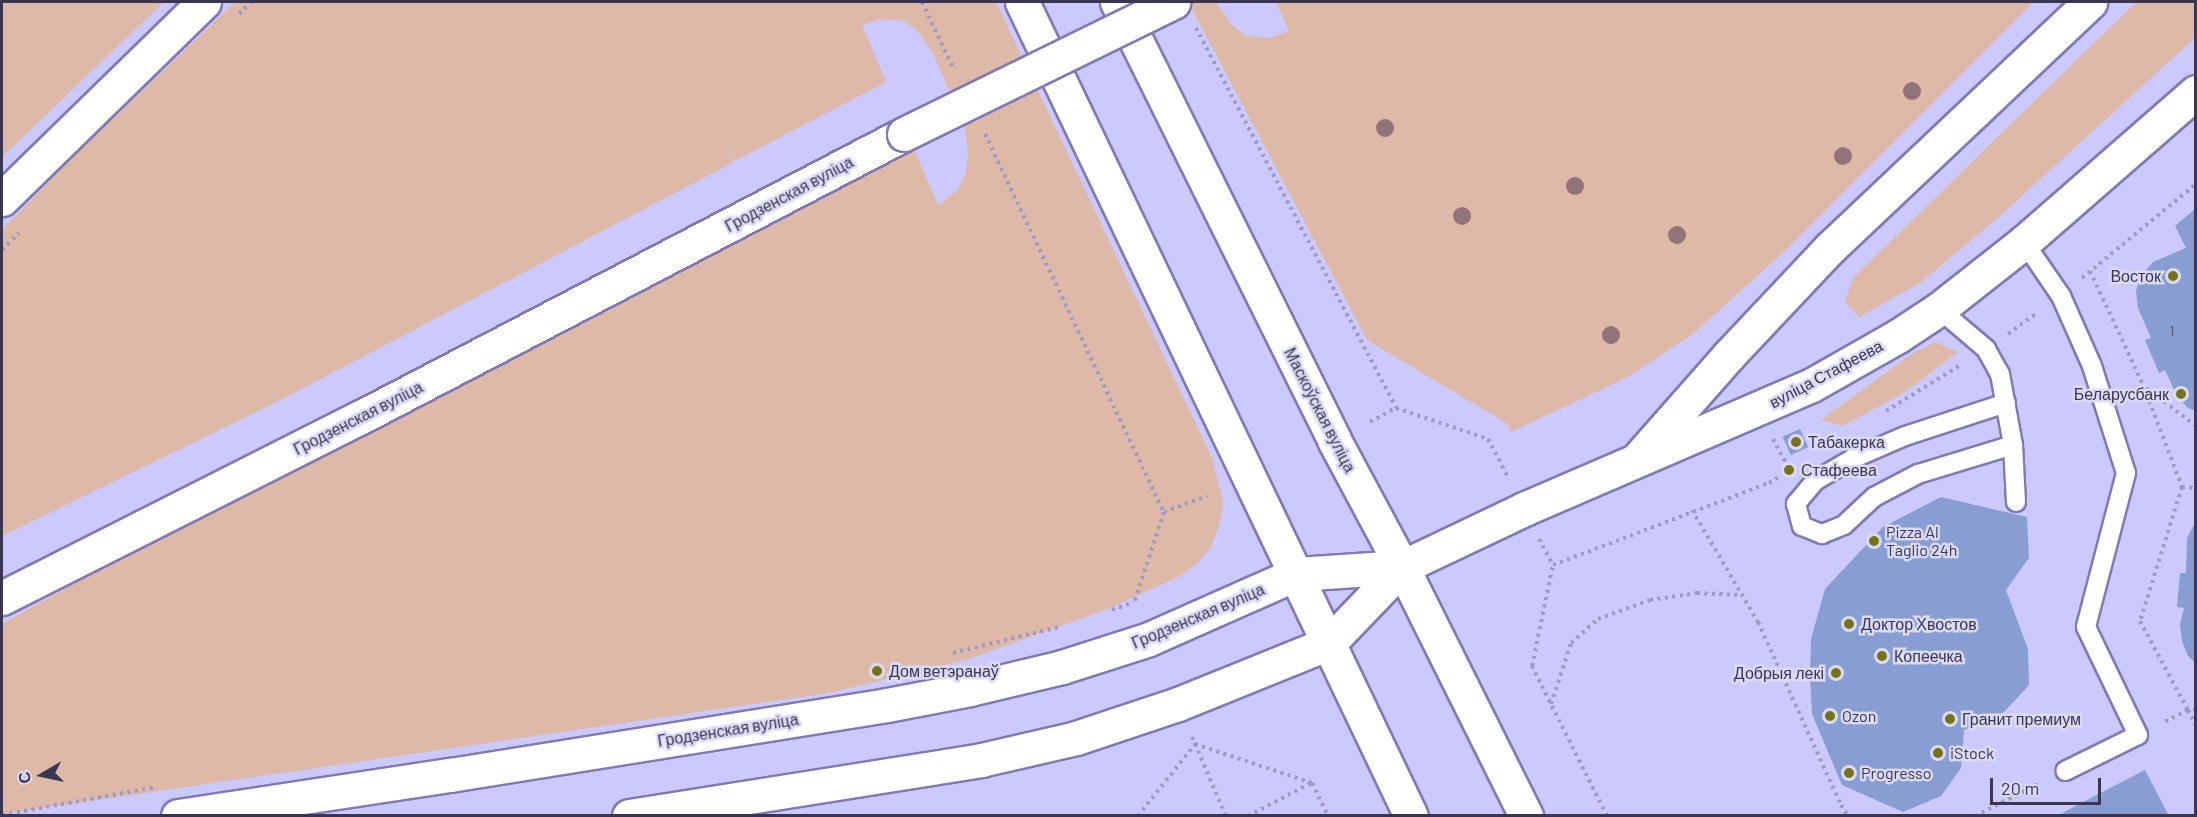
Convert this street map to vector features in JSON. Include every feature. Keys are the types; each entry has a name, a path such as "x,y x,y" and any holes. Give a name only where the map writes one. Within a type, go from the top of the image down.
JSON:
{"main road":[{"path":"2,199 204,2"},
{"path":"1022,2 1411,816"},
{"name":"Маскоўская вуліца","path":"1117,2 1334,440 1402,567 1526,816"},
{"path":"1634,463 1729,355 1830,248 2090,2"},
{"name":"Гродзенская вуліца","path":"2,598 359,418 904,134 1183,12"},
{"name":"вуліца Стафеева","path":"1402,567 1524,509 1810,386 1898,336 1939,309 2024,242 2196,92"},
{"path":"628,816 981,760 1076,738 1178,704 1329,643 1402,567"},
{"name":"Гродзенская вуліца","path":"178,816 450,775 970,689 1062,667 1149,639 1296,574 1402,567"}],"lane":[{"path":"2024,242 2061,296 2092,366 2126,474 2086,627 2138,735 2065,771"},
{"path":"1939,309 1986,349 2000,374 2013,446 2016,502"},
{"path":"2006,403 1905,436 1854,458 1815,481 1796,504 1802,525 1822,534 1844,525 1874,497 1918,474 2013,446"}],"path":[{"path":"922,2 957,76"},
{"path":"1183,12 1396,408 1488,439"},
{"path":"982,129 1164,512 1134,602 1104,614"},
{"path":"1878,416 1986,349 2061,296 2196,184"},
{"path":"2090,271 2144,387 2182,487 2140,621 2196,726"},
{"path":"2144,387 2196,426"},
{"path":"1370,422 1396,408"},
{"path":"1607,816 1532,666 1553,565 1692,510 1769,483 1799,464"},
{"path":"2182,487 2196,488"},
{"path":"1164,512 1207,496"},
{"path":"1692,510 1758,622 1848,816"},
{"path":"1551,705 1571,643 1598,619 1650,600 1697,593 1742,595"},
{"path":"946,655 1061,627"},
{"path":"1178,704 1227,816"},
{"path":"2138,735 2188,710 2196,709"},
{"path":"1194,744 1312,783 1328,816"},
{"path":"1138,816 1194,744"},
{"path":"1975,816 2065,771"},
{"path":"1248,816 1312,783"}],"shaded area":[{"path":"2,2 164,2 2,157"},
{"path":"235,2 996,2 1213,460 1223,503 1219,526 1211,547 1199,562 1180,576 1108,609 969,659 829,693 2,814 2,624 242,490 652,287 914,149 938,205 957,191 966,173 968,152 964,124 932,51 918,32 904,21 881,19 862,25 886,82 733,162 724,135 732,163 277,402 2,536 2,230 76,154"},
{"path":"1188,2 1216,2 1231,24 1246,36 1269,38 1289,31 1276,2 2034,2 1785,251 1693,334 1628,377 1511,432 1508,424 1367,340"},
{"path":"2136,2 2195,2 2195,38 1999,217 1920,283 1859,317 1845,302 1853,278"},
{"path":"1935,342 1958,352 1905,392 1843,426 1821,420 1910,355"}],"building":[{"path":"2196,208 2196,411 2188,408 2177,396 2165,370 2159,373 2145,340 2151,338 2138,308 2136,291 2141,276 2153,262 2186,248 2175,226"},
{"name":"Табакерка","path":"1800,429 1808,447 1791,455 1783,437"},
{"path":"1941,497 2027,517 2029,558 2006,590 2028,649 2029,685 2004,712 1964,730 1961,768 1941,796 1903,812 1842,785 1812,714 1811,639 1825,589 1883,527"},
{"path":"2196,521 2196,664 2188,656 2182,641 2180,624 2184,608 2177,607 2180,573 2186,573 2187,538"},
{"path":"2145,770 2169,816 2057,816 2081,803"}],"place":[{"name":"Восток","path":"2173,276"},
{"name":"Беларусбанк","path":"2181,394"},
{"name":"Табакерка","path":"1796,442"},
{"name":"Стафеева","path":"1789,470"},
{"name":"Pizza Al Taglio 24h","path":"1874,541"},
{"name":"Доктор Хвостов","path":"1849,624"},
{"name":"Копеечка","path":"1882,656"},
{"name":"Дом ветэранаў","path":"877,671"},
{"name":"Добрыя лекі","path":"1836,673"},
{"name":"Ozon","path":"1830,716"},
{"name":"Гранит премиум","path":"1950,719"},
{"name":"iStock","path":"1938,753"},
{"name":"Progresso","path":"1849,773"}]}
